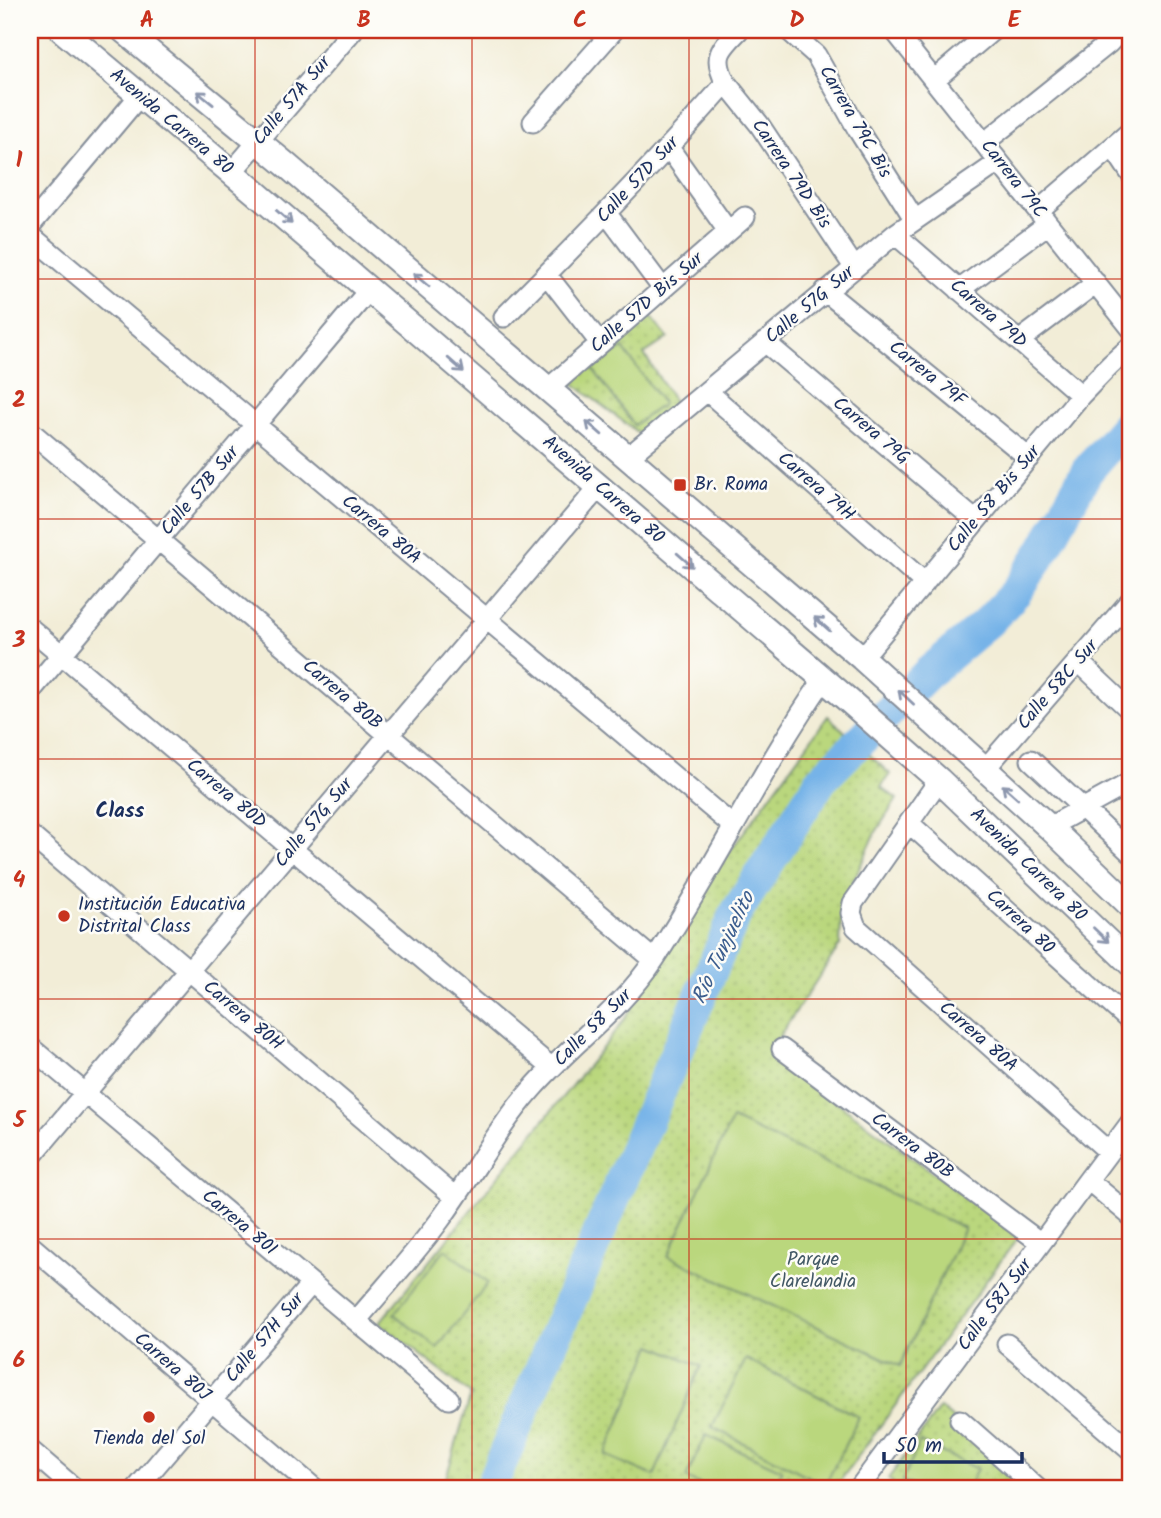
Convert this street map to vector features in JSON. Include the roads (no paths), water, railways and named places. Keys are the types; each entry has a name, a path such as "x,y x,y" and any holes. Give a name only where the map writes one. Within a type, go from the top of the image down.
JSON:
{"main road":[{"name":"Avenida Carrera 80","path":"62,30 232,172 824,679 939,780 1131,964"},
{"name":"Avenida Carrera 80","path":"123,30 258,141 868,663 1049,827 1131,906"}],"street":[{"name":"Calle 57A Sur","path":"232,172 353,30"},
{"path":"533,122 614,30"},
{"path":"726,83 718,60 721,49 739,30"},
{"name":"Carrera 79C Bis","path":"788,30 816,55 858,130 915,220"},
{"name":"Carrera 79C","path":"894,30 1131,328"},
{"path":"934,80 993,30"},
{"path":"984,143 1109,43 1121,30"},
{"name":"Calle 57D Sur","path":"504,317 607,214 726,83"},
{"name":"Carrera 79D Bis","path":"726,83 759,124 854,267"},
{"path":"30,226 140,95"},
{"path":"959,290 1043,217 1131,131"},
{"path":"1112,147 1131,174"},
{"path":"669,148 728,231"},
{"name":"Calle 57G Sur","path":"628,457 895,234 999,162"},
{"path":"607,214 663,289"},
{"name":"Calle 57D Bis Sur","path":"548,389 745,217"},
{"name":"Carrera 79D","path":"895,234 1081,395"},
{"name":"Carrera 80A","path":"30,235 733,826"},
{"path":"547,275 600,343"},
{"path":"1019,341 1096,284"},
{"name":"Calle 57B Sur","path":"30,692 369,290"},
{"name":"Carrera 79F","path":"825,291 1029,458"},
{"name":"Carrera 79G","path":"765,342 976,521"},
{"name":"Calle 58 Bis Sur","path":"868,663 925,583 976,521 1081,395 1131,346"},
{"name":"Carrera 79H","path":"707,391 925,583"},
{"name":"Carrera 80B","path":"30,431 654,960"},
{"name":"Calle 57G Sur","path":"30,1158 599,487"},
{"name":"Calle 58C Sur","path":"985,769 1131,600"},
{"name":"Carrera 80D","path":"30,628 552,1068"},
{"path":"1078,661 1131,711"},
{"name":"Calle 58 Sur","path":"356,1321 440,1220 496,1135 552,1068 617,1008 654,960 824,679"},
{"path":"1031,760 1131,853"},
{"path":"909,822 939,780"},
{"path":"1049,827 1131,782"},
{"name":"Carrera 80A","path":"909,822 853,903 852,919 856,927 1109,1152"},
{"name":"Carrera 80","path":"909,822 1131,1022"},
{"name":"Carrera 80H","path":"30,835 455,1197"},
{"name":"Carrera 80I","path":"30,1046 449,1399"},
{"name":"Carrera 80B","path":"782,1049 1041,1243"},
{"name":"Calle 58J Sur","path":"859,1488 1131,1122"},
{"path":"1088,1180 1131,1216"},
{"name":"Carrera 80J","path":"30,1245 314,1488"},
{"name":"Calle 57H Sur","path":"137,1488 311,1284"},
{"path":"1007,1344 1131,1451"},
{"path":"960,1420 1037,1488"},
{"path":"30,1450 74,1488"}],"waterway":[{"name":"Río Tunjuelito","path":"490,1488 736,913 821,780 930,671 988,622 1016,592 1043,551 1087,471 1131,420"}],"place":[{"name":"Br. Roma","path":"680,485"},
{"name":"Institución Educativa Distrital Class","path":"64,916"},
{"name":"Tienda del Sol","path":"149,1417"}],"district":[{"name":"Class","path":"120,811"}],"park label":[{"name":"Parque Clarelandia","path":"813,1271"}]}
